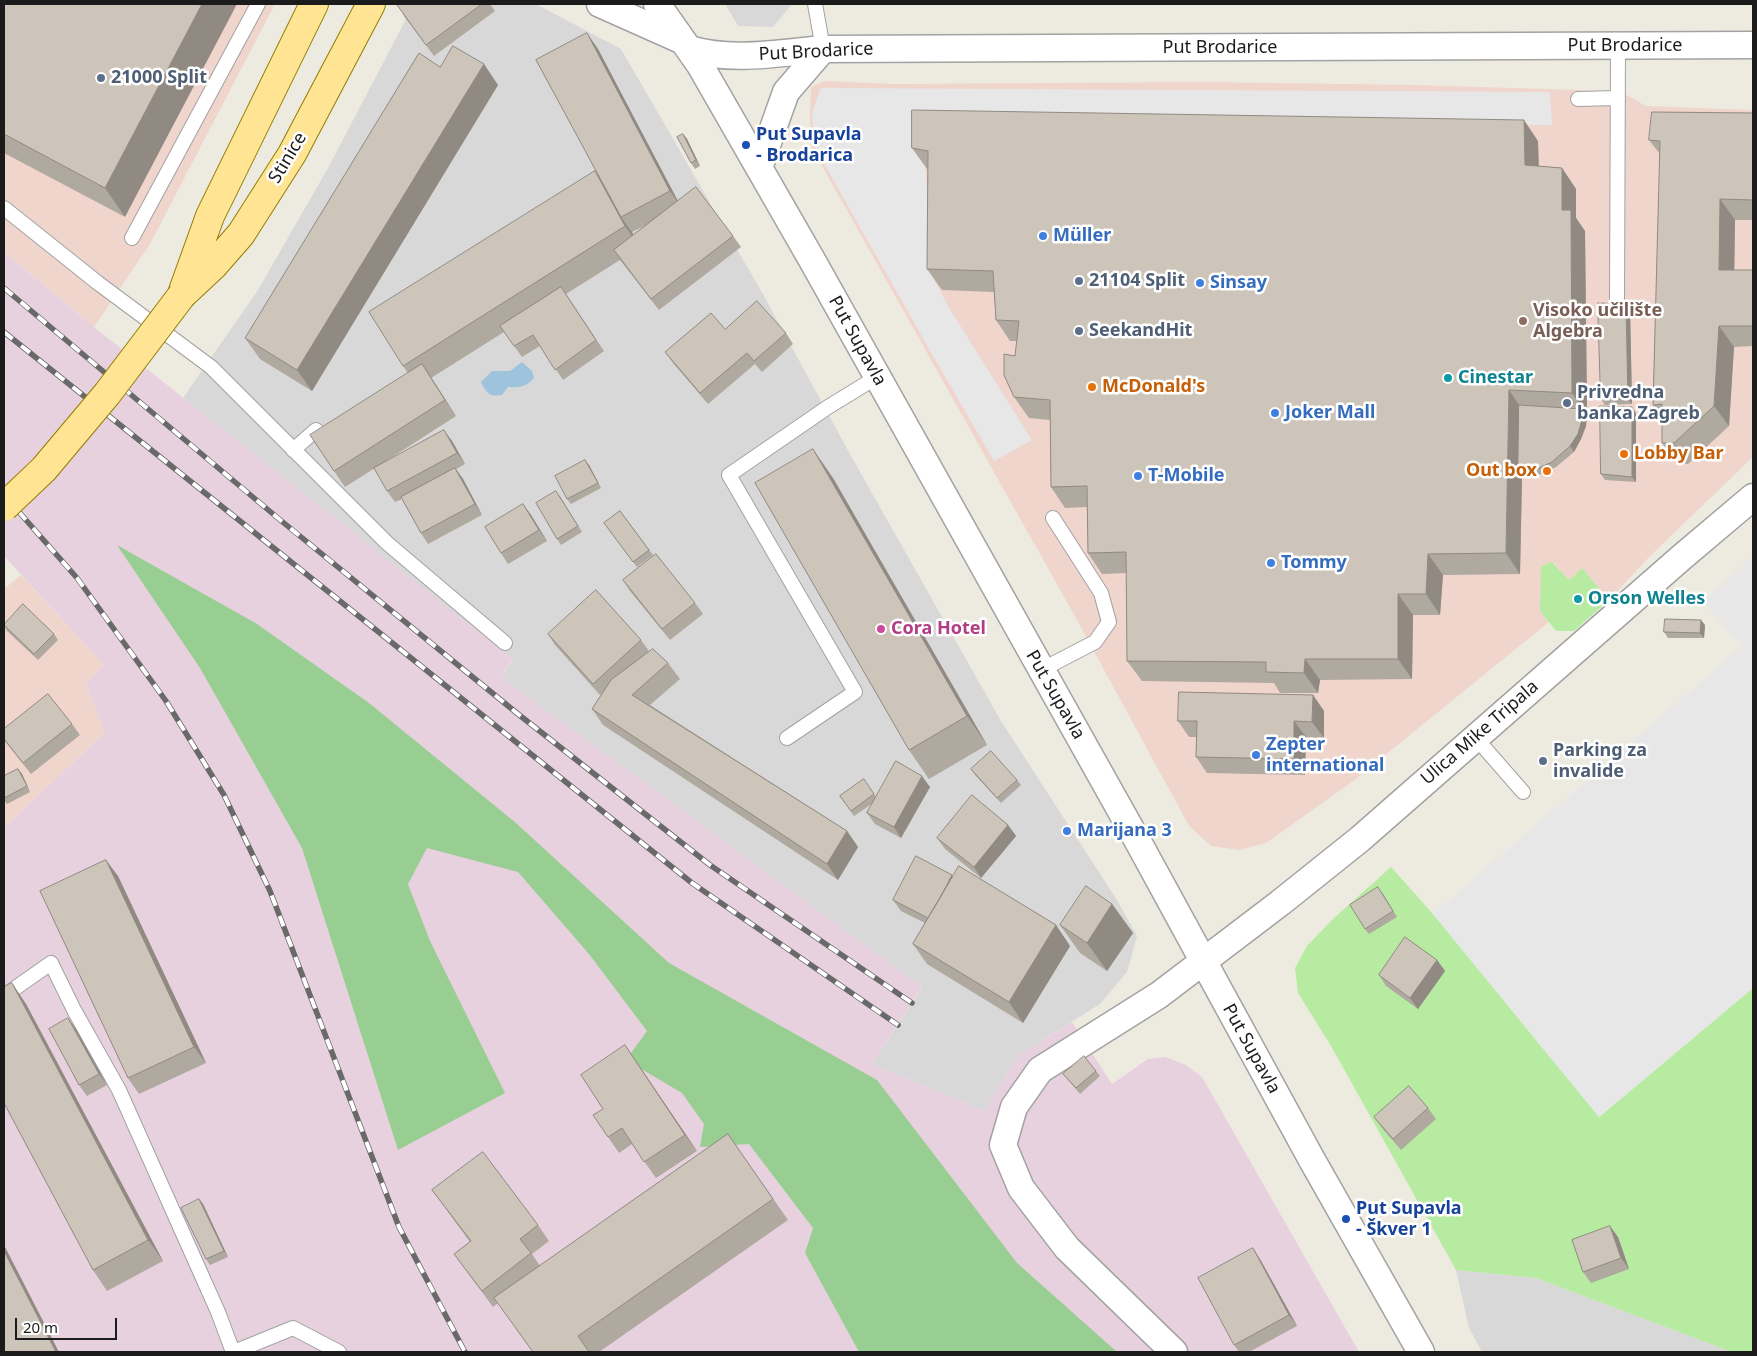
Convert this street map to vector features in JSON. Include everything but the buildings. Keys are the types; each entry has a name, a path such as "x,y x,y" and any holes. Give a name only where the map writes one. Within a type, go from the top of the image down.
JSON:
{"main road":[{"name":"Stinice","path":"182,295 210,216 314,4"},
{"name":"Stinice","path":"4,507 44,470 107,394 182,295 213,266 241,234 292,154 371,4"}],"street":[{"path":"600,4 686,45"},
{"name":"Put Supavla","path":"657,4 700,65 759,168 1141,847 1203,963 1420,1352"},
{"name":"Put Brodarice","path":"686,45 705,54 724,56 823,49 1753,45"},
{"path":"759,168 786,92 823,49"},
{"name":"Ulica Mike Tripala","path":"1174,1352 1067,1248 1021,1188 1004,1145 1014,1107 1040,1070 1159,995 1203,963 1360,839 1753,497"}],"lane":[{"path":"132,238 258,4"},
{"path":"815,4 823,49"},
{"path":"1618,46 1618,299"},
{"path":"1578,99 1618,98"},
{"path":"4,208 98,282 212,367 387,543 505,643"},
{"path":"787,738 855,692 729,475 828,406 877,377"},
{"path":"293,450 316,430"},
{"path":"1041,670 1095,642 1109,622 1101,592 1053,518"},
{"path":"1475,737 1523,792"},
{"path":"4,996 51,963 74,1010 119,1090 218,1312 233,1352 292,1328 339,1352"}],"shaded area":[{"path":"4,4 275,4 150,244 94,327 4,252"},
{"path":"409,4 536,4 621,49 764,296 851,456 1001,721 1117,900 1137,936 1127,972 1100,1004 1019,1055 984,1111 872,1064 922,988 501,677 513,660 183,398 258,290 328,168 404,23"},
{"path":"725,4 792,4 773,27 738,26"},
{"path":"825,81 894,84 1207,82 1580,90 1623,93 1646,106 1753,110 1753,457 1650,556 1609,600 1582,568 1569,580 1553,562 1540,611 1549,622 1352,782 1266,843 1239,850 1211,846 1189,826 1077,620 812,148 810,120 811,87"},
{"path":"821,88 1550,92 1552,125 923,123 932,276 951,311 1032,440 994,461 814,146 812,112"},
{"path":"4,252 94,327 513,659 501,677 922,987 872,1064 984,1111 1019,1055 1072,1022 1112,1084 1148,1059 1165,1057 1184,1064 1202,1077 1359,1352 4,1352 4,828 105,732 86,684 104,665 4,556"},
{"path":"1753,556 1753,988 1599,1117 1433,914 1742,646 1703,602"},
{"path":"21,575 104,665 86,684 105,732 4,828 4,589"},
{"path":"1456,1270 1536,1278 1732,1352 1482,1352 1469,1328"}],"green space":[{"path":"117,545 257,624 369,703 516,823 669,963 877,1080 1017,1263 1117,1352 859,1352 805,1253 813,1228 749,1144 700,1147 704,1124 682,1093 626,1060 647,1031 589,954 518,872 427,848 408,884 430,941 505,1093 398,1150 302,848 200,668"},
{"path":"1552,562 1569,580 1582,568 1609,600 1574,631 1556,631 1540,611 1541,566"},
{"path":"1391,867 1433,914 1599,1117 1753,988 1753,1352 1732,1352 1536,1278 1456,1270 1331,1046 1298,993 1295,968 1307,946 1334,918"}],"water":[{"path":"522,362 532,371 534,378 531,381 522,386 508,387 502,395 494,396 487,392 481,382 492,371 510,371"}],"railway":[{"path":"4,288 279,519 518,714 710,865 912,1003"},
{"path":"4,332 692,883 898,1025"},
{"path":"4,495 77,578 166,701 224,795 270,891 399,1227 465,1352"}],"place":[{"name":"21000 Split","path":"101,78"},
{"name":"Put Supavla - Brodarica","path":"746,145"},
{"name":"Müller","path":"1043,236"},
{"name":"21104 Split","path":"1079,281"},
{"name":"Sinsay","path":"1200,283"},
{"name":"Visoko učilište Algebra","path":"1523,321"},
{"name":"SeekandHit","path":"1079,331"},
{"name":"Cinestar","path":"1448,378"},
{"name":"McDonald's","path":"1092,387"},
{"name":"Privredna banka Zagreb","path":"1567,403"},
{"name":"Joker Mall","path":"1275,413"},
{"name":"Lobby Bar","path":"1624,454"},
{"name":"Out box","path":"1547,471"},
{"name":"T-Mobile","path":"1138,476"},
{"name":"Tommy","path":"1271,563"},
{"name":"Orson Welles","path":"1578,599"},
{"name":"Cora Hotel","path":"881,629"},
{"name":"Zepter international","path":"1256,755"},
{"name":"Parking za invalide","path":"1543,761"},
{"name":"Marijana 3","path":"1067,831"},
{"name":"Put Supavla - Škver 1","path":"1346,1219"}]}
